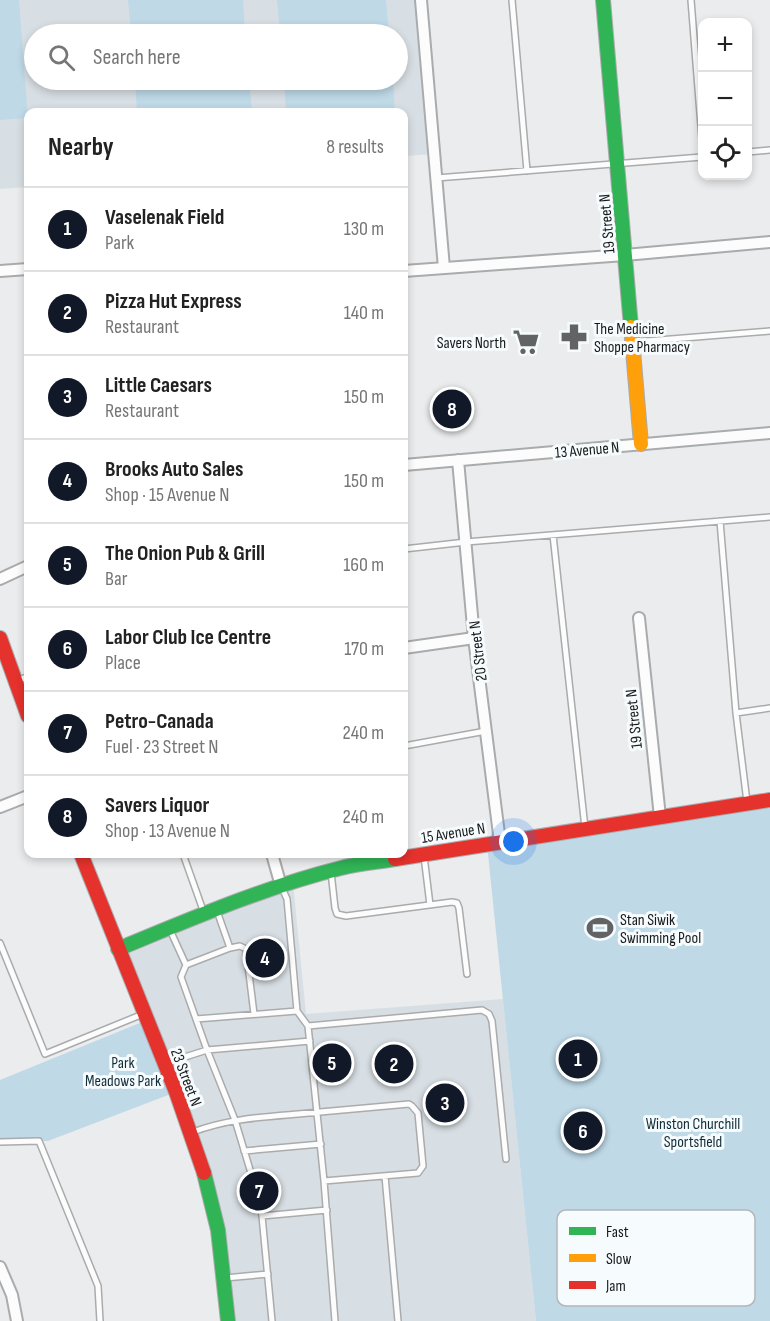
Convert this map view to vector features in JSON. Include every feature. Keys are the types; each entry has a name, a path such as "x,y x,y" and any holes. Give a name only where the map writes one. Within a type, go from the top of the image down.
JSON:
{"street":[{"path":"421,0 444,268"},
{"name":"19 Street N","path":"603,0 641,444"},
{"path":"408,271 770,242"},
{"path":"0,271 24,269"},
{"name":"13 Avenue N","path":"408,465 770,433"},
{"name":"20 Street N","path":"458,460 474,638 500,842"},
{"path":"0,579 24,568"},
{"name":"19 Street N","path":"639,618 660,817"},
{"path":"0,638 22,679"},
{"path":"408,647 474,638"},
{"path":"0,807 24,798"},
{"name":"15 Avenue N","path":"408,857 770,800"},
{"name":"23 Street N","path":"83,858 165,1063 206,1179 218,1230 228,1321"},
{"path":"273,858 281,886"},
{"name":"15 Avenue N","path":"118,949 281,886 343,867 399,858"},
{"path":"0,1267 12,1295 17,1321"}],"lane":[{"path":"512,0 527,171"},
{"path":"691,0 701,126"},
{"path":"752,152 770,150"},
{"path":"436,177 698,157"},
{"path":"632,342 770,331"},
{"path":"408,549 770,517"},
{"path":"720,521 736,713 747,803"},
{"path":"553,535 585,828"},
{"path":"736,713 770,708"},
{"path":"408,745 486,731"},
{"path":"424,854 430,904"},
{"path":"185,858 230,948"},
{"path":"331,871 335,908 338,914 346,916 430,904 457,903 467,974"},
{"path":"281,886 287,899 297,1011 308,1026 310,1041 336,1321"},
{"path":"169,928 186,965"},
{"path":"0,943 45,1054 144,1013"},
{"path":"254,1014 246,949 240,946 230,948 186,965 181,977 235,1120 254,1183"},
{"path":"308,1026 482,1010 489,1014 492,1021 506,1159"},
{"path":"196,1019 297,1011"},
{"path":"165,1063 207,1050 310,1041"},
{"path":"190,1133 213,1124 235,1120 409,1104 418,1113 423,1166 418,1173 324,1180"},
{"path":"0,1142 39,1141 98,1286 100,1321"},
{"path":"244,1151 321,1144"},
{"path":"385,1176 398,1321"},
{"path":"259,1199 272,1321"},
{"path":"262,1216 327,1210"},
{"path":"223,1279 268,1274"}],"shaded area":[{"path":"0,0 421,0 434,154 408,156 408,108 24,108 24,187 0,189"},
{"path":"293,883 306,1014 503,999 536,1321 228,1321 218,1230 118,949"}],"green space":[{"path":"0,0 19,0 24,90 26,90 27,108 24,108 24,118 0,120"},
{"path":"128,0 243,0 244,24 130,24"},
{"path":"277,0 386,0 388,24 279,24"},
{"path":"136,90 250,90 252,108 137,108"},
{"path":"285,90 394,90 395,108 286,108"},
{"name":"Winston Churchill Sportsfield","path":"770,800 770,1321 536,1321 487,844"},
{"name":"Park Meadows Park","path":"147,1020 176,1092 48,1141 0,1142 0,1080"}],"traffic: fast":[{"path":"603,0 631,327"},
{"path":"118,949 284,884 348,866 395,859"},
{"path":"204,1173 218,1230 228,1321"}],"traffic: slow":[{"path":"631,327 641,444"}],"traffic: jam":[{"path":"0,638 24,705"},
{"path":"408,857 770,800"},
{"path":"83,858 176,1092 204,1173"},
{"path":"395,859 401,858"}],"place":[{"name":"The Medicine Shoppe Pharmacy","path":"574,337"},
{"name":"Savers North","path":"526,342"},
{"name":"Savers Liquor","path":"452,409"},
{"name":"Stan Siwik Swimming Pool","path":"600,928"},
{"name":"Brooks Auto Sales","path":"265,958"},
{"name":"Vaselenak Field","path":"578,1059"},
{"name":"The Onion Pub & Grill","path":"332,1063"},
{"name":"Pizza Hut Express","path":"394,1064"},
{"name":"Little Caesars","path":"445,1103"},
{"name":"Labor Club Ice Centre","path":"583,1131"},
{"name":"Petro-Canada","path":"259,1191"}]}
